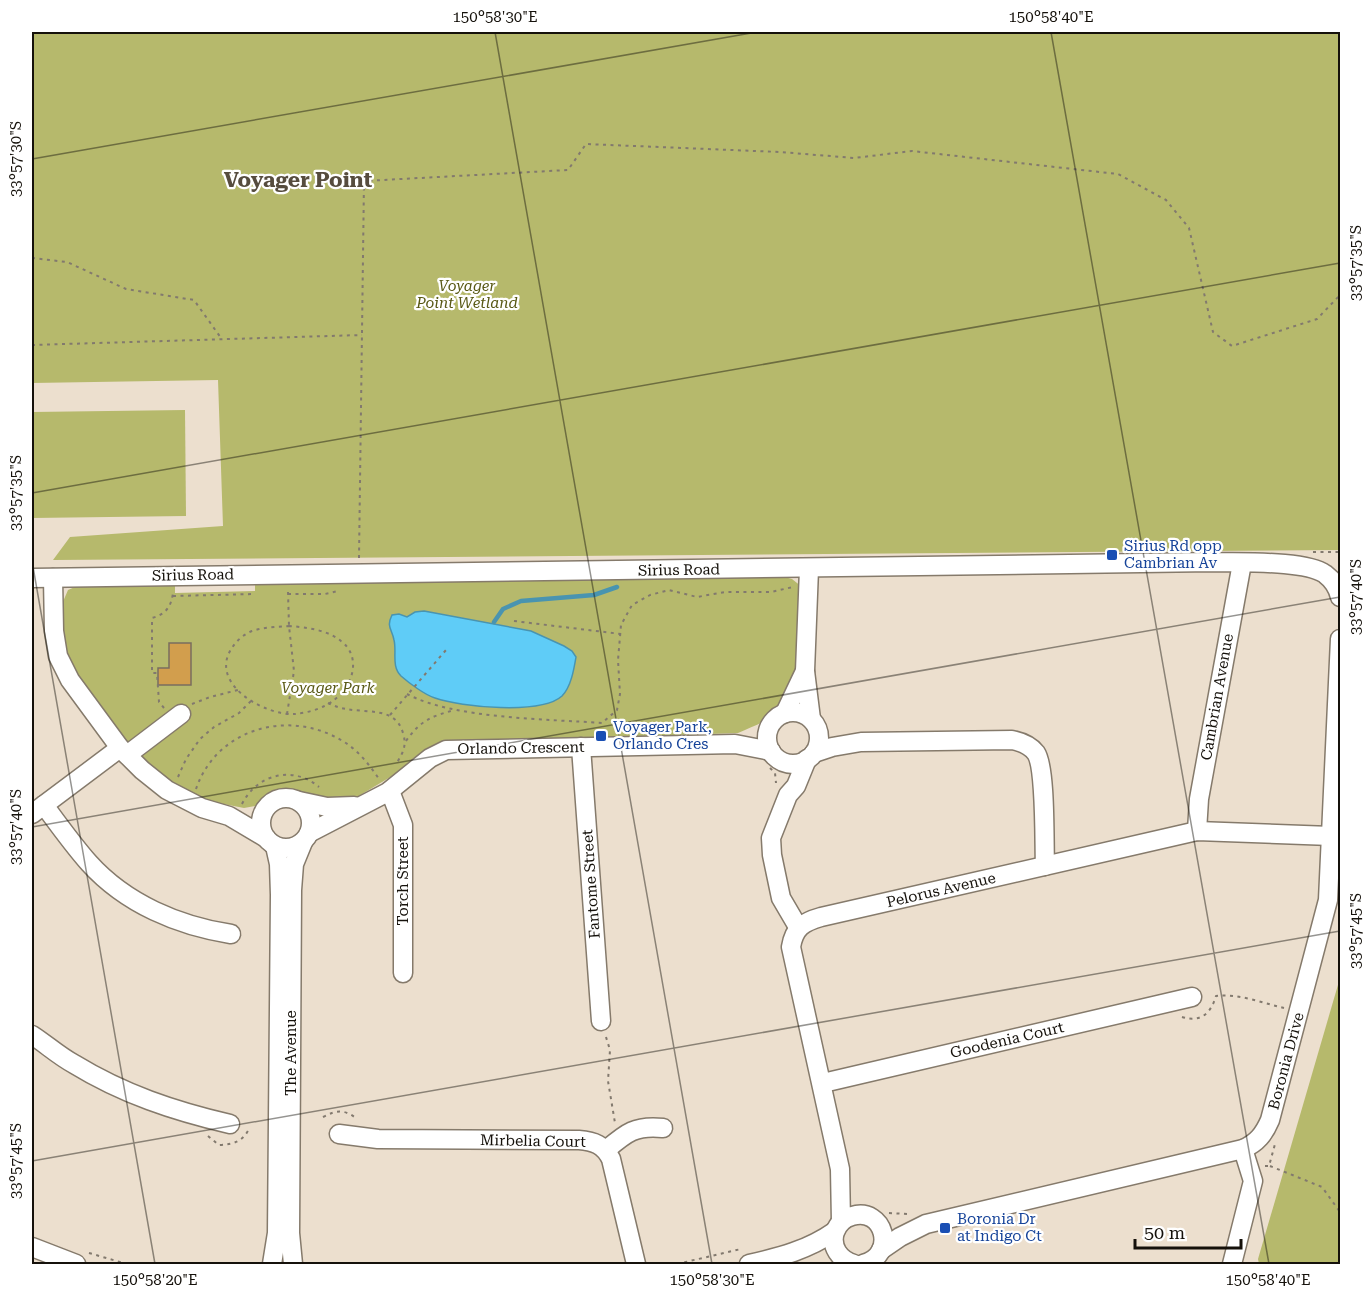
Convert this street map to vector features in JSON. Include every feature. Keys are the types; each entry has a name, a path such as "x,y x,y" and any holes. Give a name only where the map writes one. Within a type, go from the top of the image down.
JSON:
{"street":[{"name":"Sirius Road","path":"32,578 288,574 354,581 809,569 1242,563 1305,567 1325,574 1337,587 1341,597"},
{"name":"Cambrian Avenue","path":"1197,831 1199,799 1242,563"},
{"path":"782,791 796,786 819,743 805,671 809,569"},
{"path":"53,578 54,631 58,656 70,680 123,752 167,790 191,803 236,810 265,808 281,798 292,798 305,806 311,816 311,827 306,838 290,848 270,842 236,810"},
{"name":"Boronia Drive","path":"873,1260 900,1237 926,1224 1246,1157 1253,1145 1261,1138 1270,1120 1326,909 1341,639"},
{"path":"785,713 805,671"},
{"path":"861,742 834,736 797,712 785,713 778,717 770,726 767,740 782,791 771,847 781,898 798,927 792,938 791,947 823,1083 840,1169 850,1195 882,1230 884,1238 873,1260"},
{"path":"177,716 38,809 90,864 127,895 155,911 187,924 231,934"},
{"name":"Orlando Crescent","path":"735,744 743,737 770,726"},
{"path":"772,758 795,763 832,747 861,742 1012,740 1028,746 1035,752 1042,769 1045,866"},
{"name":"Orlando Crescent","path":"306,838 389,792 430,758 446,750 735,744 772,758"},
{"name":"Fantome Street","path":"581,747 601,1021"},
{"name":"Torch Street","path":"389,792 403,825 403,973"},
{"name":"Orlando Crescent","path":"299,801 329,807 361,806"},
{"path":"265,808 261,823 270,842"},
{"name":"Pelorus Avenue","path":"798,927 821,917 1197,831 1331,836"},
{"name":"The Avenue","path":"293,1264 290,1233 293,874 297,855 306,838"},
{"name":"The Avenue","path":"270,842 279,864 280,906 277,1233 272,1264"},
{"name":"Goodenia Court","path":"823,1083 1192,997"},
{"path":"32,1035 72,1063 125,1091 171,1109 230,1124"},
{"path":"606,1150 631,1130 650,1127 663,1128"},
{"name":"Mirbelia Court","path":"339,1134 378,1139 579,1140 595,1143 606,1150 614,1168 636,1264"},
{"path":"1232,1264 1253,1181 1246,1157"},
{"path":"840,1169 835,1247 850,1262"},
{"name":"Boronia Drive","path":"838,1227 850,1216 926,1224"},
{"path":"787,1256 820,1242 838,1227"},
{"path":"32,1247 76,1264"},
{"path":"746,1257 821,1255 850,1262"}],"path":[{"path":"288,594 325,594 354,581 362,335 364,182 568,170 586,144 780,152 854,158 912,151 1118,174 1166,200 1189,228 1213,332 1232,346 1317,319 1341,295"},
{"path":"32,258 68,262 126,289 194,300 221,338"},
{"path":"32,345 362,335"},
{"path":"287,714 287,702 294,671 289,626 288,574"},
{"path":"172,576 173,596 169,607 162,615 152,618 152,673 157,673 159,702 177,716 187,706 197,701 238,690"},
{"path":"407,694 421,701 490,715 602,723 617,710 620,694 618,660 621,626 632,605 650,595 669,590 697,597 726,592 771,592 789,587 807,589"},
{"path":"173,596 254,594"},
{"path":"514,621 621,634"},
{"path":"289,626 306,627 341,640 350,652 354,666 352,676 342,692 328,703 298,714 268,711 238,690 228,677 227,657 232,646 251,632 289,626"},
{"path":"390,715 446,650"},
{"path":"176,783 186,759 200,739 214,727 239,713 251,701"},
{"path":"328,703 348,710 381,712 390,715 402,726 405,743 404,752 395,764"},
{"path":"405,743 415,729 432,716 458,709"},
{"path":"191,803 201,776 223,748 244,733 273,725 304,726 343,741 364,758 389,792"},
{"path":"772,758 782,791"},
{"path":"236,810 257,784 274,776 301,776 323,791"},
{"path":"1269,1166 1277,1137"},
{"path":"1246,1157 1322,1187 1341,1212"},
{"path":"677,1264 746,1257"},
{"path":"808,1264 818,1264"}],"green space":[{"name":"Voyager Point Wetland","path":"32,32 1340,32 1340,550 53,560 70,537 223,526 218,380 32,383"},
{"path":"185,410 186,516 32,518 32,412"},
{"name":"Voyager Park","path":"777,575 792,579 802,587 799,656 790,689 782,703 771,716 760,724 738,733 440,743 429,748 392,776 357,797 344,801 286,791 279,792 255,806 244,808 203,800 160,777 125,740 77,675 65,652 61,629 62,604 68,590 84,583 175,581 175,593 255,591 255,580"},
{"path":"1340,978 1340,1264 1259,1264 1258,1259"}],"water":[{"path":"424,611 531,631 564,646 576,657 568,688 562,696 552,702 537,706 500,708 447,701 427,694 408,682 398,672 395,663 395,645 389,625 392,615 399,614 407,617 415,612"}],"building":[{"path":"169,643 191,643 191,685 158,685 158,668 169,668"}],"waterway":[{"path":"494,622 503,609 521,601 594,595 617,587"}],"place":[{"name":"Sirius Rd opp Cambrian Av","path":"1112,555"},
{"name":"Voyager Park, Orlando Cres","path":"601,736"},
{"name":"Boronia Dr at Indigo Ct","path":"945,1228"}],"district":[{"name":"Voyager Point","path":"298,180"}]}
